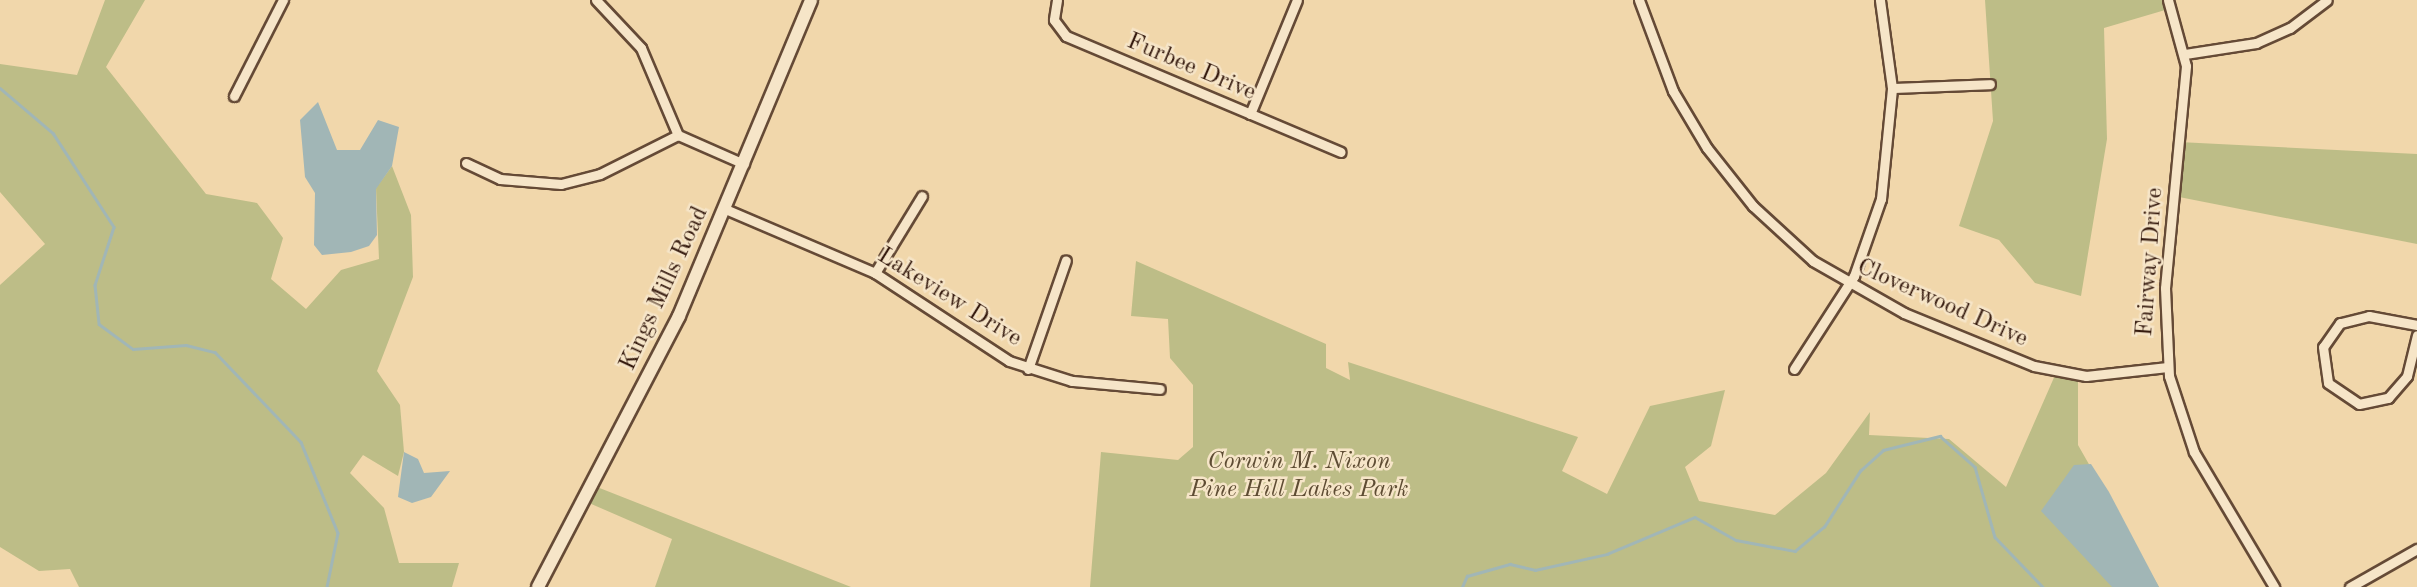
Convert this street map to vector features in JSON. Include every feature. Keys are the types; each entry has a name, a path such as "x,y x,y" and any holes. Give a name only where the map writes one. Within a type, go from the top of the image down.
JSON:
{"street":[{"path":"234,96 283,0"},
{"path":"596,0 637,41 678,135 744,164"},
{"name":"Kings Mills Road","path":"538,587 673,330 811,0"},
{"name":"Furbee Drive","path":"1056,0 1054,20 1066,36 1340,152"},
{"path":"1250,114 1297,0"},
{"name":"Cloverwood Drive","path":"1639,0 1673,91 1724,172 1779,233 1850,285 2056,373 2108,376 2168,367"},
{"path":"1794,369 1850,285 1881,199 1892,88 1880,0"},
{"name":"Fairway Drive","path":"2168,0 2185,54 2165,288 2168,367 2194,452 2274,587"},
{"path":"2185,54 2256,43 2290,28 2327,0"},
{"path":"1892,88 1990,84"},
{"path":"466,163 500,179 561,184 600,174 678,135"},
{"path":"875,273 922,196"},
{"name":"Lakeview Drive","path":"725,209 875,273 982,348 1028,369 1072,381 1160,389"},
{"path":"1028,369 1066,260"},
{"path":"2417,325 2369,316 2347,319 2326,340 2325,377 2351,402 2381,402 2403,383 2417,335"},
{"path":"2350,587 2417,549"}],"green space":[{"path":"105,0 145,0 106,67 206,194 257,203 283,238 271,279 306,309 341,270 379,259 376,188 392,166 411,215 413,277 377,371 400,405 404,452 398,476 363,455 350,473 384,508 399,563 459,563 452,587 79,587 70,569 39,571 0,547 0,285 45,244 0,192 0,64 77,75"},
{"path":"1985,0 2168,0 2172,8 2104,28 2107,139 2081,296 2035,283 1999,240 1959,226 1993,121"},
{"path":"2179,142 2417,154 2417,244 2174,196"},
{"name":"Corwin M. Nixon Pine Hill Lakes Park","path":"1136,261 1326,344 1326,368 1350,380 1348,362 1578,437 1562,471 1607,494 1650,406 1725,390 1711,446 1685,467 1699,501 1775,515 1826,473 1870,412 1869,435 1949,439 2006,487 2056,373 2078,376 2078,445 2159,587 1090,587 1101,452 1178,460 1193,447 1193,385 1170,358 1168,319 1131,316"},
{"path":"597,487 851,587 655,587 672,539 589,503"}],"shaded area":[{"path":"318,102 337,150 360,150 378,120 399,127 392,166 376,189 377,235 369,246 351,252 322,255 314,245 315,193 305,177 300,120"},
{"path":"404,452 418,459 424,473 450,471 431,497 412,503 398,497"},
{"path":"2091,464 2109,492 2159,587 2112,587 2041,511 2074,465"}],"waterway":[{"path":"0,88 53,133 114,227 95,285 99,324 133,349 186,345 215,352 301,442 338,533 327,587"},
{"path":"1462,587 1467,576 1510,564 1535,570 1607,554 1695,517 1736,540 1795,551 1824,527 1860,471 1883,450 1940,436 1975,467 1995,537 2043,587"}]}
